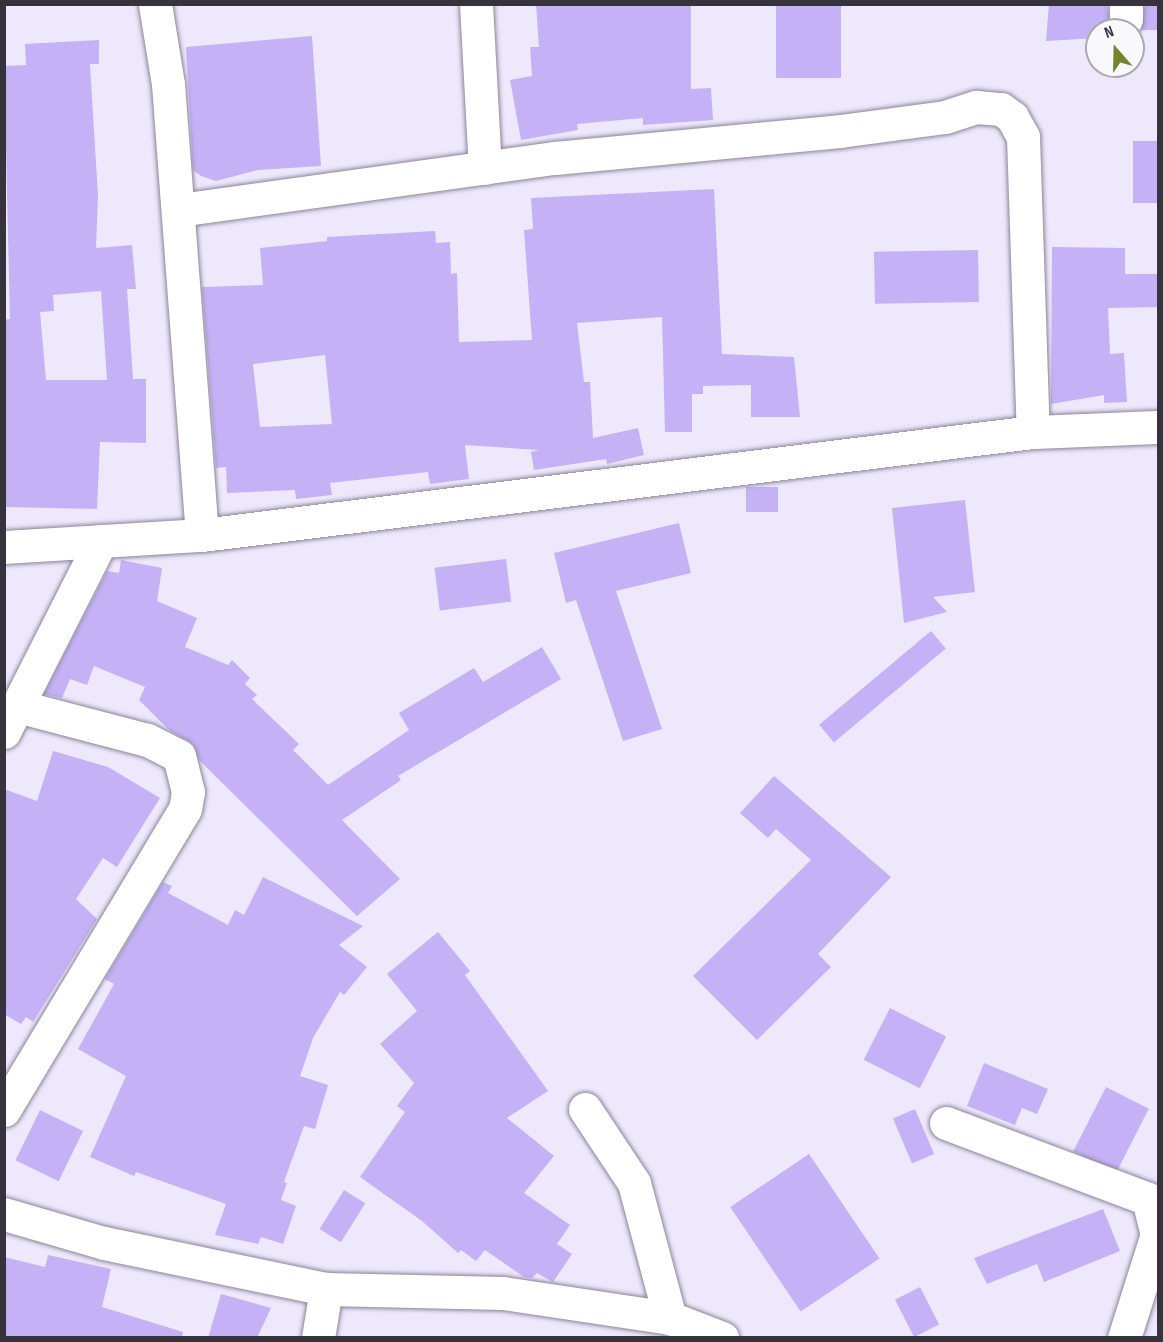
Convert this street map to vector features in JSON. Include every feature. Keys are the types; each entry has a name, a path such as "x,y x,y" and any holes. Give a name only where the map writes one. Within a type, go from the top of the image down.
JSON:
{"street":[{"path":"155,4 168,84 202,535"},
{"path":"476,4 485,168"},
{"path":"179,210 485,168 840,131 945,117 976,107 1001,110 1012,117 1023,137 1033,432"},
{"path":"4,547 202,535 1033,432 1158,428"},
{"path":"4,1110 185,809 188,792 179,756 147,740 11,719 101,542"},
{"path":"585,1109 634,1183 670,1318"},
{"path":"946,1123 1148,1198 1157,1234 1124,1338"},
{"path":"4,1214 104,1243 326,1289 503,1293 670,1318 722,1338"},
{"path":"318,1338 326,1289"}],"building":[{"path":"536,4 691,4 691,89 711,88 713,120 643,125 643,118 577,124 578,130 521,140 510,80 532,76 530,47 539,47"},
{"path":"776,4 841,4 841,78 776,78"},
{"path":"1049,4 1107,4 1109,18 1085,18 1085,39 1046,41"},
{"path":"1145,4 1158,4 1158,30 1145,30 1145,18 1143,18"},
{"path":"312,36 321,166 258,170 216,181 201,176 193,170 186,47"},
{"path":"99,40 99,64 90,64 98,196 96,248 132,245 136,289 127,289 133,379 146,379 146,443 100,442 97,509 4,507 4,320 10,319 4,66 26,65 25,44","holes":["101,291 107,380 46,380 40,312 54,311 53,295"]},
{"path":"1133,141 1158,141 1158,203 1133,203"},
{"path":"714,189 722,354 794,357 800,417 751,417 751,385 703,386 703,394 692,394 692,432 665,432 662,317 577,323 584,382 590,382 593,438 638,428 644,455 607,464 606,459 534,470 531,452 539,450 465,445 469,479 430,484 428,472 330,483 332,495 296,499 295,490 227,493 226,467 216,468 202,287 263,285 260,248 327,241 327,237 435,231 436,243 450,242 451,274 457,273 459,342 532,340 524,230 533,229 531,198","holes":["325,355 332,424 260,427 253,364"]},
{"path":"1052,247 1125,248 1125,274 1158,274 1158,307 1108,308 1110,354 1124,353 1127,402 1104,403 1104,395 1051,404"},
{"path":"978,250 979,302 875,304 874,252"},
{"path":"746,487 778,487 778,512 746,512"},
{"path":"965,500 975,592 933,597 947,612 904,623 892,508"},
{"path":"679,523 691,573 616,591 662,729 623,741 576,600 566,603 554,553"},
{"path":"506,559 511,602 440,610 435,568"},
{"path":"121,560 162,568 157,601 197,618 185,647 228,665 232,660 250,678 245,684 257,695 252,699 299,744 293,750 328,785 409,730 399,713 474,668 483,682 542,647 561,679 398,776 401,780 342,820 400,879 357,916 199,760 193,744 169,730 139,700 145,687 94,666 87,685 70,679 62,698 44,694 107,571 119,573"},
{"path":"931,631 946,649 834,742 819,725"},
{"path":"53,751 108,767 160,798 117,867 103,858 76,899 97,919 33,1022 26,1017 21,1024 4,1014 4,789 37,801"},
{"path":"774,776 891,877 818,954 831,967 757,1040 693,976 811,860 776,829 768,838 740,813"},
{"path":"263,877 363,926 339,945 367,967 344,995 340,992 313,1038 300,1076 328,1085 315,1129 304,1126 284,1182 287,1183 281,1200 296,1206 283,1244 261,1237 258,1244 215,1235 226,1204 136,1172 134,1176 90,1157 126,1076 78,1049 114,984 105,979 163,882 172,886 168,893 228,925 235,910 244,915"},
{"path":"438,932 470,971 465,975 548,1091 507,1118 554,1156 524,1193 570,1225 557,1244 572,1254 553,1282 537,1273 532,1278 524,1277 485,1250 476,1261 461,1250 458,1253 422,1221 360,1177 405,1112 397,1106 414,1083 380,1044 417,1011 387,974"},
{"path":"890,1008 946,1037 920,1088 864,1060"},
{"path":"984,1063 1048,1089 1037,1114 1022,1108 1015,1125 967,1106"},
{"path":"1106,1087 1149,1109 1116,1173 1073,1151"},
{"path":"915,1109 934,1154 912,1163 893,1118"},
{"path":"40,1110 83,1131 59,1181 15,1160"},
{"path":"809,1154 879,1258 801,1312 730,1207"},
{"path":"344,1190 365,1203 341,1242 320,1229"},
{"path":"1103,1209 1120,1251 1044,1282 1037,1264 987,1284 974,1258"},
{"path":"48,1255 111,1269 102,1307 183,1332 182,1338 4,1338 4,1257 45,1267"},
{"path":"920,1287 939,1324 914,1337 895,1300"},
{"path":"221,1294 271,1308 257,1338 208,1338"}]}
